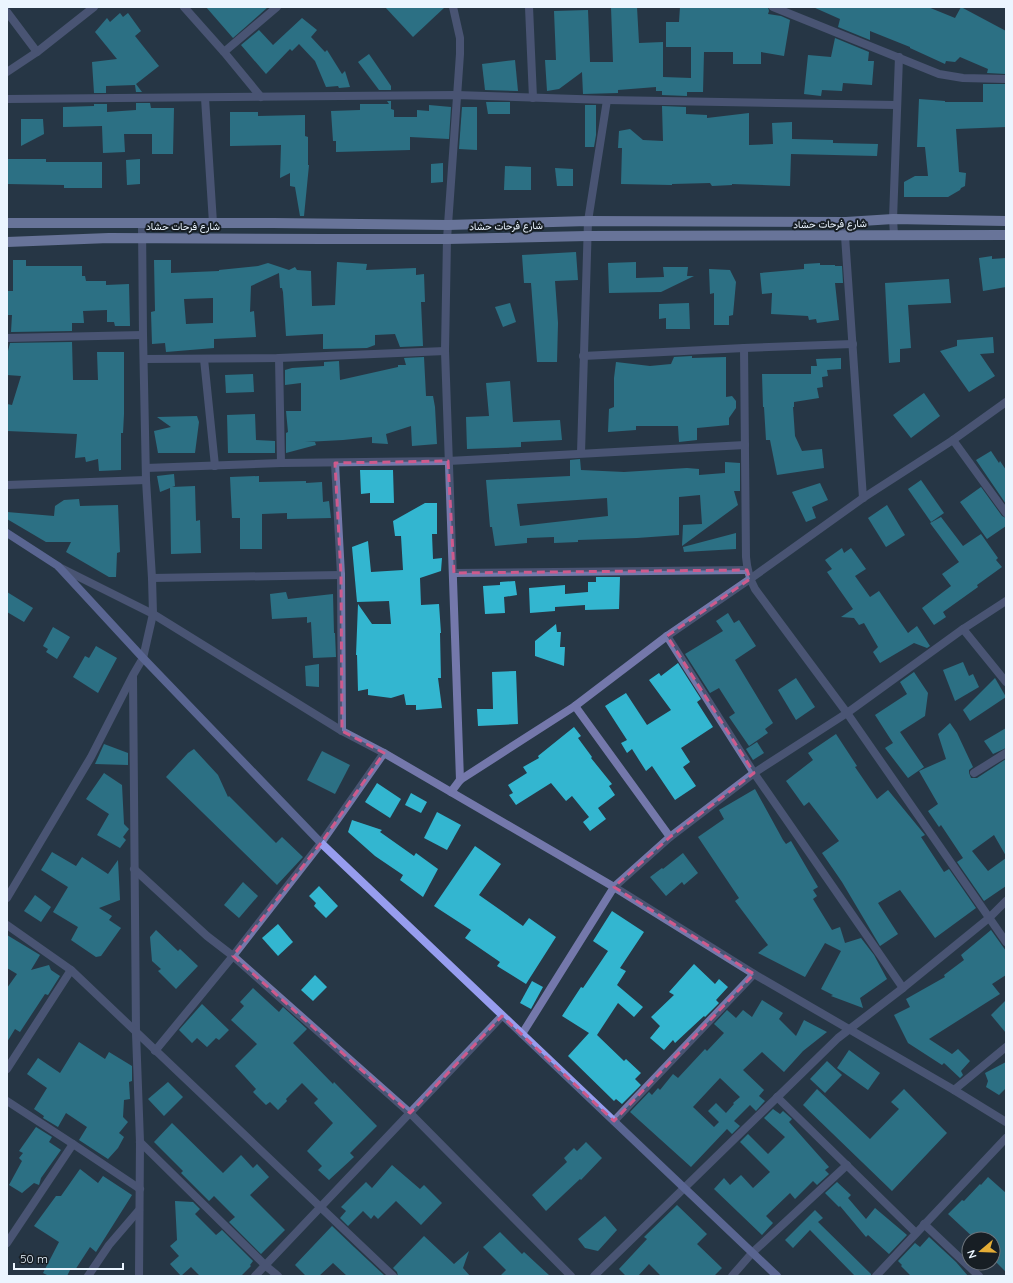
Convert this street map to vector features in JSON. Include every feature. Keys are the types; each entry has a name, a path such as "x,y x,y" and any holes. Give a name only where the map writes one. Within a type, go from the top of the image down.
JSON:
{"main road":[{"name":"شارع فرحات حشاد","path":"7,223 273,223 448,225 588,221 846,222 893,219 1006,222"},
{"path":"273,223 275,239"},
{"name":"شارع فرحات حشاد","path":"7,242 109,238 446,239 587,236 846,236 894,234 1006,235"}],"street":[{"path":"7,72 37,52 94,7"},
{"path":"184,7 261,97"},
{"path":"224,52 277,7"},
{"path":"453,7 460,38 460,54 446,239 446,351 448,461 454,573 460,780"},
{"path":"529,7 533,98"},
{"path":"773,7 939,74 963,78 1006,79"},
{"path":"7,12 37,52"},
{"path":"894,234 893,219 896,105 899,57"},
{"path":"7,99 456,95 607,100 896,105"},
{"path":"206,98 213,223"},
{"path":"581,453 588,221 607,100"},
{"path":"846,222 863,498"},
{"path":"7,898 91,757 143,658 152,614 152,578 146,480 142,224"},
{"path":"7,338 143,335"},
{"path":"583,356 853,344"},
{"path":"744,348 747,570 750,579 755,589 847,713 1006,942"},
{"path":"144,359 280,358 446,351"},
{"path":"280,358 281,464"},
{"path":"204,359 214,466"},
{"path":"451,792 460,780 575,706 667,636 863,498 953,440 1006,402"},
{"path":"953,440 1006,513"},
{"path":"146,468 448,461 745,445"},
{"path":"335,463 341,575 342,731"},
{"path":"7,485 146,480"},
{"path":"7,533 58,566 152,614 342,731 384,753 614,887 754,974 849,1028 1006,1122"},
{"path":"58,566 143,658 321,843 777,1276"},
{"path":"454,573 747,570"},
{"path":"152,578 341,575"},
{"path":"522,1034 614,887 670,837 754,773 847,713 964,629 1006,601"},
{"path":"964,629 1006,681"},
{"path":"667,636 754,773 903,988"},
{"path":"133,675 136,1033 140,1142 139,1276"},
{"path":"575,706 670,837"},
{"path":"155,1051 321,843 384,753"},
{"path":"974,773 1006,753"},
{"path":"134,869 207,936 232,956 410,1113 571,1276"},
{"path":"594,1276 849,1028 903,988 989,918 1006,901"},
{"path":"7,925 70,970 393,1276"},
{"path":"7,1069 70,970"},
{"path":"614,1121 754,974"},
{"path":"255,1276 502,1016"},
{"path":"954,1090 1006,1047"},
{"path":"777,1097 916,1233"},
{"path":"7,1101 74,1144 140,1190"},
{"path":"876,1276 1006,1138"},
{"path":"140,1142 278,1276"},
{"path":"7,1243 74,1144"},
{"path":"732,1276 752,1253 847,1165"},
{"path":"88,1276 109,1245 139,1210"},
{"path":"924,1224 979,1276"}],"highlighted area":[{"path":"448,461 454,573 747,570 750,579 667,636 754,773 670,837 614,887 754,974 614,1121 502,1016 410,1113 233,956 321,843 384,753 342,731 341,575 335,463"}],"building":[{"path":"206,7 268,7 233,38"},
{"path":"385,7 445,7 413,37"},
{"path":"611,7 637,7 639,43 663,42 663,77 691,78 691,47 666,47 666,22 679,22 680,7 768,7 768,14 781,16 790,20 784,56 761,52 761,64 733,64 733,52 704,52 703,92 687,92 687,96 662,95 662,91 656,91 656,87 618,90 618,93 583,94 582,72 559,89 547,91 545,60 556,60 554,11 588,10 590,62 613,62"},
{"path":"813,7 928,7 955,18 961,7 1006,31 1006,74 987,73 988,69 960,57 955,62 946,61 945,64 910,47 870,31 870,40 838,27 840,19"},
{"path":"120,13 123,17 128,13 141,31 135,36 159,66 136,84 142,92 136,92 135,85 106,86 106,93 94,93 92,62 117,59 95,32 107,18 110,22"},
{"path":"302,18 317,30 311,37 325,52 327,50 342,74 345,71 350,87 326,87 315,61 299,44 292,51 290,49 266,74 241,45 259,30 273,45"},
{"path":"835,38 869,52 868,61 874,61 872,85 843,83 842,91 822,90 821,96 804,94 808,55 831,57"},
{"path":"369,54 391,86 391,90 379,90 358,62"},
{"path":"515,60 518,91 485,90 482,64"},
{"path":"983,84 1006,84 1006,127 956,129 959,172 966,173 965,186 948,197 904,197 904,182 915,176 928,176 925,147 917,147 919,99 945,102 983,102"},
{"path":"387,101 391,101 391,109 394,110 394,117 417,117 417,110 429,111 429,105 451,107 449,139 410,137 410,150 336,152 336,141 333,141 331,111 360,110 360,104 389,104"},
{"path":"486,102 510,102 510,114 488,114"},
{"path":"136,103 150,103 151,108 174,108 173,154 152,154 152,134 124,134 125,152 103,153 102,126 63,127 63,107 107,104 107,112 136,110"},
{"path":"585,105 596,105 596,135 594,147 585,147"},
{"path":"662,106 686,107 686,114 707,115 707,118 749,113 749,145 773,144 772,123 792,122 792,139 833,140 833,143 878,144 877,156 791,154 790,186 732,184 712,186 710,183 672,185 621,184 622,148 618,148 619,131 630,129 643,140 663,141"},
{"path":"462,107 477,107 477,150 459,149"},
{"path":"230,112 258,112 258,116 305,115 305,136 308,137 309,165 304,216 300,216 295,187 290,186 290,173 280,178 281,145 230,146"},
{"path":"21,119 43,119 44,134 21,146"},
{"path":"7,159 46,159 46,162 102,162 102,188 64,188 64,185 7,184"},
{"path":"140,159 140,184 127,185 126,160"},
{"path":"443,163 443,182 431,183 431,164"},
{"path":"505,166 531,167 531,190 504,190"},
{"path":"555,168 573,169 573,186 557,186"},
{"path":"576,252 578,280 555,281 558,323 557,362 537,362 531,283 524,283 522,255"},
{"path":"992,256 992,259 1006,258 1006,287 983,291 979,258"},
{"path":"13,260 26,260 26,266 82,266 82,276 85,276 86,281 106,281 106,285 129,284 130,326 115,326 114,322 107,322 107,310 83,311 84,323 72,323 72,331 11,332 12,315 7,315 7,291 13,291"},
{"path":"154,260 171,260 171,273 219,271 258,266 268,263 289,270 295,267 297,270 311,271 312,306 335,305 337,262 367,264 366,270 416,268 416,275 424,274 425,302 421,302 423,346 400,347 395,334 375,335 375,345 367,348 323,349 323,334 286,336 283,292 282,288 280,288 279,273 251,286 250,312 254,311 256,337 214,339 214,348 166,352 165,343 152,344 151,312 155,311","holes":["213,298 213,323 186,324 184,299"]},
{"path":"636,262 636,278 664,277 663,267 688,267 687,276 694,276 661,292 609,293 608,263"},
{"path":"820,263 820,265 842,266 843,283 835,283 839,320 817,323 816,319 809,320 808,316 771,314 772,293 762,294 760,273 804,269 804,264"},
{"path":"709,269 730,270 736,282 733,315 729,316 729,325 714,325 714,293 710,294"},
{"path":"949,279 951,303 908,305 911,348 900,349 900,362 889,363 885,283"},
{"path":"510,303 516,322 503,327 495,307"},
{"path":"689,303 690,329 666,329 666,318 659,319 659,304"},
{"path":"993,337 994,353 980,354 995,376 969,392 940,351 957,346 957,340"},
{"path":"72,342 73,380 98,380 97,352 124,352 124,414 123,433 121,433 121,470 99,471 98,459 86,462 85,457 75,458 77,434 7,431 7,404 12,405 21,376 7,375 7,355 10,343"},
{"path":"692,356 692,358 726,357 726,397 732,396 736,401 736,408 729,418 729,425 697,428 697,440 679,442 678,426 636,426 636,430 608,432 609,409 614,407 614,378 616,362 650,366 671,364 674,357"},
{"path":"424,357 426,396 433,396 437,444 412,446 411,426 386,434 388,444 372,443 372,437 305,442 315,442 316,445 286,453 286,433 288,432 286,411 301,411 301,383 285,385 285,370 292,368 324,366 324,362 339,361 340,380 398,367 398,365 406,365 404,358"},
{"path":"841,358 841,369 827,370 828,376 822,377 823,387 817,388 819,398 794,402 793,407 795,436 802,451 822,449 824,468 777,475 770,440 766,440 762,374 811,374 811,366 817,366 816,359"},
{"path":"253,374 254,392 226,393 225,375"},
{"path":"510,381 513,422 560,420 562,440 521,442 521,447 467,449 466,417 489,416 486,383"},
{"path":"924,393 940,416 911,438 893,415"},
{"path":"255,414 256,440 275,441 275,453 228,453 227,415"},
{"path":"197,416 199,422 195,453 158,453 154,431 171,427 157,417"},
{"path":"991,451 1006,470 1006,504 976,460"},
{"path":"580,459 581,470 624,472 687,468 699,469 699,475 725,473 725,462 740,463 740,491 734,491 738,505 682,546 683,525 702,524 700,495 679,497 679,535 578,540 578,542 554,543 554,537 527,538 527,543 495,546 492,527 490,527 486,480 570,476 570,460","holes":["607,498 608,516 520,526 517,504"]},
{"path":"360,470 393,470 394,503 370,503 370,493 361,494"},
{"path":"174,474 175,486 172,487 195,486 196,521 200,520 201,553 171,554 170,488 160,492 157,476"},
{"path":"259,476 259,482 322,482 323,502 329,501 331,518 287,519 287,513 262,514 262,549 240,549 240,518 232,518 230,477"},
{"path":"921,480 944,513 931,522 908,489"},
{"path":"820,483 828,500 812,507 816,518 806,522 792,492"},
{"path":"981,487 1002,516 1006,518 1006,526 987,539 960,502"},
{"path":"79,499 80,506 118,505 120,552 117,553 116,577 109,577 66,552 71,542 46,542 7,519 7,512 54,516 55,506 64,500"},
{"path":"425,503 437,503 437,534 432,534 433,559 442,558 441,571 420,578 421,605 439,604 441,633 441,678 438,678 442,708 416,710 416,705 406,705 404,694 391,698 368,695 368,689 358,691 356,655 358,604 372,624 391,624 389,601 357,602 352,547 368,541 371,572 403,570 401,536 395,536 393,521"},
{"path":"887,505 905,535 886,547 868,518"},
{"path":"941,517 963,546 981,534 998,558 996,560 1002,567 977,585 978,587 943,612 946,617 934,625 922,608 951,586 942,574 959,562 930,523"},
{"path":"736,533 736,549 684,552 683,547"},
{"path":"842,548 844,553 851,548 866,569 855,576 870,597 879,591 908,633 917,626 930,646 927,648 914,643 880,663 873,652 878,647 864,623 859,625 854,618 841,617 853,609 827,572 832,569 825,560"},
{"path":"596,577 620,577 619,609 585,610 585,605 555,607 555,611 530,613 529,588 565,585 565,594 588,592 588,582 596,582"},
{"path":"515,581 517,595 504,597 505,613 485,614 483,586 500,585 500,582"},
{"path":"7,592 33,608 24,622 7,612"},
{"path":"286,592 288,599 333,594 336,657 313,658 311,622 307,623 307,617 272,619 270,594"},
{"path":"728,613 734,623 739,620 756,646 735,660 773,723 765,729 768,733 749,746 729,717 735,713 719,688 710,693 685,654 723,631 716,621"},
{"path":"556,624 557,632 561,632 560,647 565,647 564,666 535,656 535,641"},
{"path":"53,627 70,637 57,659 46,652 48,649 43,646"},
{"path":"96,646 117,658 98,693 73,677 85,656 89,658"},
{"path":"963,662 969,676 973,674 979,687 955,701 943,670"},
{"path":"678,663 701,699 697,702 713,727 681,748 690,762 683,767 696,786 675,800 652,766 646,771 632,749 627,753 621,743 627,740 605,706 626,693 647,725 671,710 649,680 659,673 661,676"},
{"path":"319,664 319,687 306,686 305,666"},
{"path":"516,671 518,724 478,726 477,709 493,709 492,672"},
{"path":"914,672 928,693 925,716 900,732 924,767 908,778 885,748 893,743 875,715 907,694 900,682"},
{"path":"796,678 815,707 796,720 778,690"},
{"path":"995,678 1006,697 970,721 963,710"},
{"path":"950,723 957,733 973,767 969,770 971,778 977,778 1006,759 1006,856 994,835 972,851 988,871 1006,858 1006,886 984,901 957,862 963,858 941,825 939,827 928,811 938,804 919,771 946,759 938,734"},
{"path":"574,727 581,736 578,738 592,757 591,758 612,784 609,786 615,795 598,808 606,819 590,831 583,822 589,817 572,796 566,801 551,783 516,805 509,795 513,793 508,785 527,773 523,767 539,758 538,756"},
{"path":"1006,728 1006,748 993,754 984,741"},
{"path":"836,734 857,766 855,767 877,799 888,790 925,835 921,837 944,872 949,869 976,908 935,938 900,890 878,903 898,934 880,946 842,882 822,853 839,841 809,802 804,806 786,781 813,760 808,753"},
{"path":"757,742 764,753 753,760 746,749"},
{"path":"104,744 128,753 128,765 95,764"},
{"path":"194,749 218,775 228,797 229,796 276,843 282,837 303,857 277,885 166,777 188,753"},
{"path":"322,751 350,765 335,794 307,780"},
{"path":"104,773 122,785 124,824 129,829 123,837 126,840 120,848 97,835 109,814 86,799"},
{"path":"377,783 401,799 390,818 365,802"},
{"path":"755,789 783,840 786,844 791,841 818,887 813,890 817,896 813,899 832,930 840,927 845,943 861,938 874,955 887,979 860,998 863,1008 831,996 833,995 821,989 841,951 825,943 805,977 758,953 768,945 735,901 739,898 698,837 724,819 719,810"},
{"path":"411,793 427,802 421,813 405,805"},
{"path":"437,812 461,825 447,850 424,838"},
{"path":"352,820 382,830 380,832 414,856 416,853 438,869 423,897 400,880 403,875 375,856 348,832"},
{"path":"475,846 501,864 479,895 523,926 529,918 556,937 526,984 497,966 500,962 465,938 471,930 434,906"},
{"path":"52,852 76,866 82,857 108,874 118,860 120,900 99,908 112,916 109,920 121,928 101,956 96,957 71,940 78,927 53,912 68,887 41,870"},
{"path":"683,853 698,873 684,885 682,882 666,896 650,877"},
{"path":"243,882 258,896 239,918 224,905"},
{"path":"319,886 338,906 326,918 314,906 316,903 309,896"},
{"path":"35,895 51,907 41,922 24,911"},
{"path":"612,911 644,932 620,968 626,971 617,985 643,1007 634,1017 618,1003 597,1035 624,1061 626,1059 641,1073 635,1079 641,1085 622,1104 616,1099 614,1101 568,1056 589,1033 562,1016 581,987 583,988 608,951 593,941"},
{"path":"278,924 293,942 278,956 262,938"},
{"path":"156,930 178,951 180,949 198,966 176,989 158,971 161,969 152,961 150,937"},
{"path":"991,930 1006,951 1006,975 992,984 1000,994 929,1039 952,1054 958,1049 970,1061 961,1071 963,1075 960,1078 944,1063 942,1065 908,1043 894,1015 910,1007 906,999 945,977 944,975 964,960 961,955"},
{"path":"7,935 40,955 31,970 49,965 51,970 60,976 48,995 45,994 20,1032 15,1029 7,1042 7,988 17,974 7,968"},
{"path":"694,964 715,984 719,979 728,987 716,1000 719,1003 705,1017 704,1016 675,1043 673,1040 664,1050 650,1038 660,1026 651,1017 674,995 669,992"},
{"path":"315,975 327,987 313,1001 301,990"},
{"path":"532,981 543,987 531,1009 520,1003"},
{"path":"253,988 279,1012 283,1007 307,1029 293,1043 377,1126 350,1153 354,1157 329,1180 318,1170 322,1166 307,1151 333,1123 314,1103 318,1099 302,1083 286,1099 287,1101 278,1110 270,1102 266,1105 253,1092 256,1089 235,1066 257,1044 231,1020 244,1006 240,1002"},
{"path":"762,1000 783,1013 779,1019 796,1036 804,1020 827,1032 803,1051 784,1072 762,1052 743,1070 764,1090 759,1096 765,1101 756,1111 750,1105 734,1121 740,1126 732,1134 727,1129 691,1167 630,1112 649,1092 652,1095 658,1088 660,1090 673,1074 678,1078 705,1049 707,1051 724,1033 714,1024 727,1010 736,1018 743,1010 752,1017","holes":["720,1078 740,1097 733,1103 734,1104 726,1113 716,1103 708,1111 719,1122 714,1127 693,1107"]},
{"path":"1006,1000 1006,1033 991,1015"},
{"path":"202,1004 229,1030 219,1040 216,1038 207,1047 197,1038 192,1043 179,1030"},
{"path":"79,1042 105,1059 109,1052 132,1066 132,1081 129,1082 130,1099 124,1100 123,1117 128,1122 119,1133 124,1137 118,1148 108,1159 79,1140 87,1127 66,1113 58,1127 43,1118 44,1116 34,1109 47,1088 27,1074 38,1058 60,1073"},
{"path":"849,1050 880,1073 868,1090 837,1068"},
{"path":"827,1061 842,1075 825,1093 810,1079"},
{"path":"1006,1062 1006,1088 999,1095 986,1087 988,1081 985,1073"},
{"path":"168,1082 183,1097 164,1116 148,1099"},
{"path":"817,1089 870,1139 899,1109 891,1102 904,1089 947,1133 892,1191 803,1105"},
{"path":"773,1109 780,1114 783,1111 792,1119 789,1122 829,1167 825,1170 829,1174 817,1185 813,1181 795,1199 790,1193 766,1216 773,1223 762,1235 714,1189 724,1178 730,1185 741,1175 753,1188 770,1172 740,1142 748,1134 768,1154 785,1137 764,1118"},
{"path":"172,1123 223,1173 241,1155 253,1168 257,1164 269,1177 250,1195 285,1230 261,1254 229,1222 235,1217 214,1196 209,1201 181,1173 183,1171 154,1142"},
{"path":"36,1127 52,1137 49,1142 61,1150 41,1178 39,1185 34,1183 22,1193 9,1185 22,1161 19,1158 23,1153 19,1151"},
{"path":"586,1142 602,1158 581,1180 580,1179 546,1211 532,1195 567,1162 564,1158 574,1148 577,1151"},
{"path":"392,1165 420,1189 424,1185 442,1203 421,1225 396,1201 378,1219 374,1215 371,1219 363,1211 348,1226 340,1218 346,1211 341,1207 366,1182 372,1188"},
{"path":"80,1169 98,1183 103,1176 132,1195 96,1252 90,1247 75,1270 71,1268 67,1276 49,1276 43,1273 59,1242 34,1226 56,1196 61,1196"},
{"path":"988,1177 1006,1193 1006,1272 1001,1267 1001,1231 966,1231 948,1214 962,1200 964,1201 980,1184 981,1185"},
{"path":"837,1182 851,1195 848,1198 866,1219 875,1208 907,1235 889,1254 868,1235 866,1237 840,1206 839,1207 825,1193"},
{"path":"175,1201 193,1202 200,1209 195,1214 216,1235 222,1230 253,1261 250,1265 251,1266 241,1276 200,1276 191,1267 181,1276 170,1264 179,1256 170,1246 177,1240"},
{"path":"677,1205 707,1234 697,1244 722,1268 714,1276 661,1276 649,1264 638,1276 626,1276 619,1269 647,1239 644,1237"},
{"path":"815,1210 823,1218 818,1222 871,1274 871,1276 855,1276 810,1230 793,1248 785,1240"},
{"path":"605,1216 617,1230 598,1251 585,1248 578,1239"},
{"path":"332,1226 385,1276 347,1276 333,1263 319,1276 306,1276 295,1265"},
{"path":"500,1232 522,1254 524,1252 550,1276 500,1276 506,1270 483,1247"},
{"path":"424,1236 454,1264 469,1251 463,1268 470,1276 398,1276 397,1272 393,1268"},
{"path":"929,1237 956,1262 961,1268 961,1271 964,1271 968,1276 911,1276 898,1261 915,1243 920,1247"}]}
